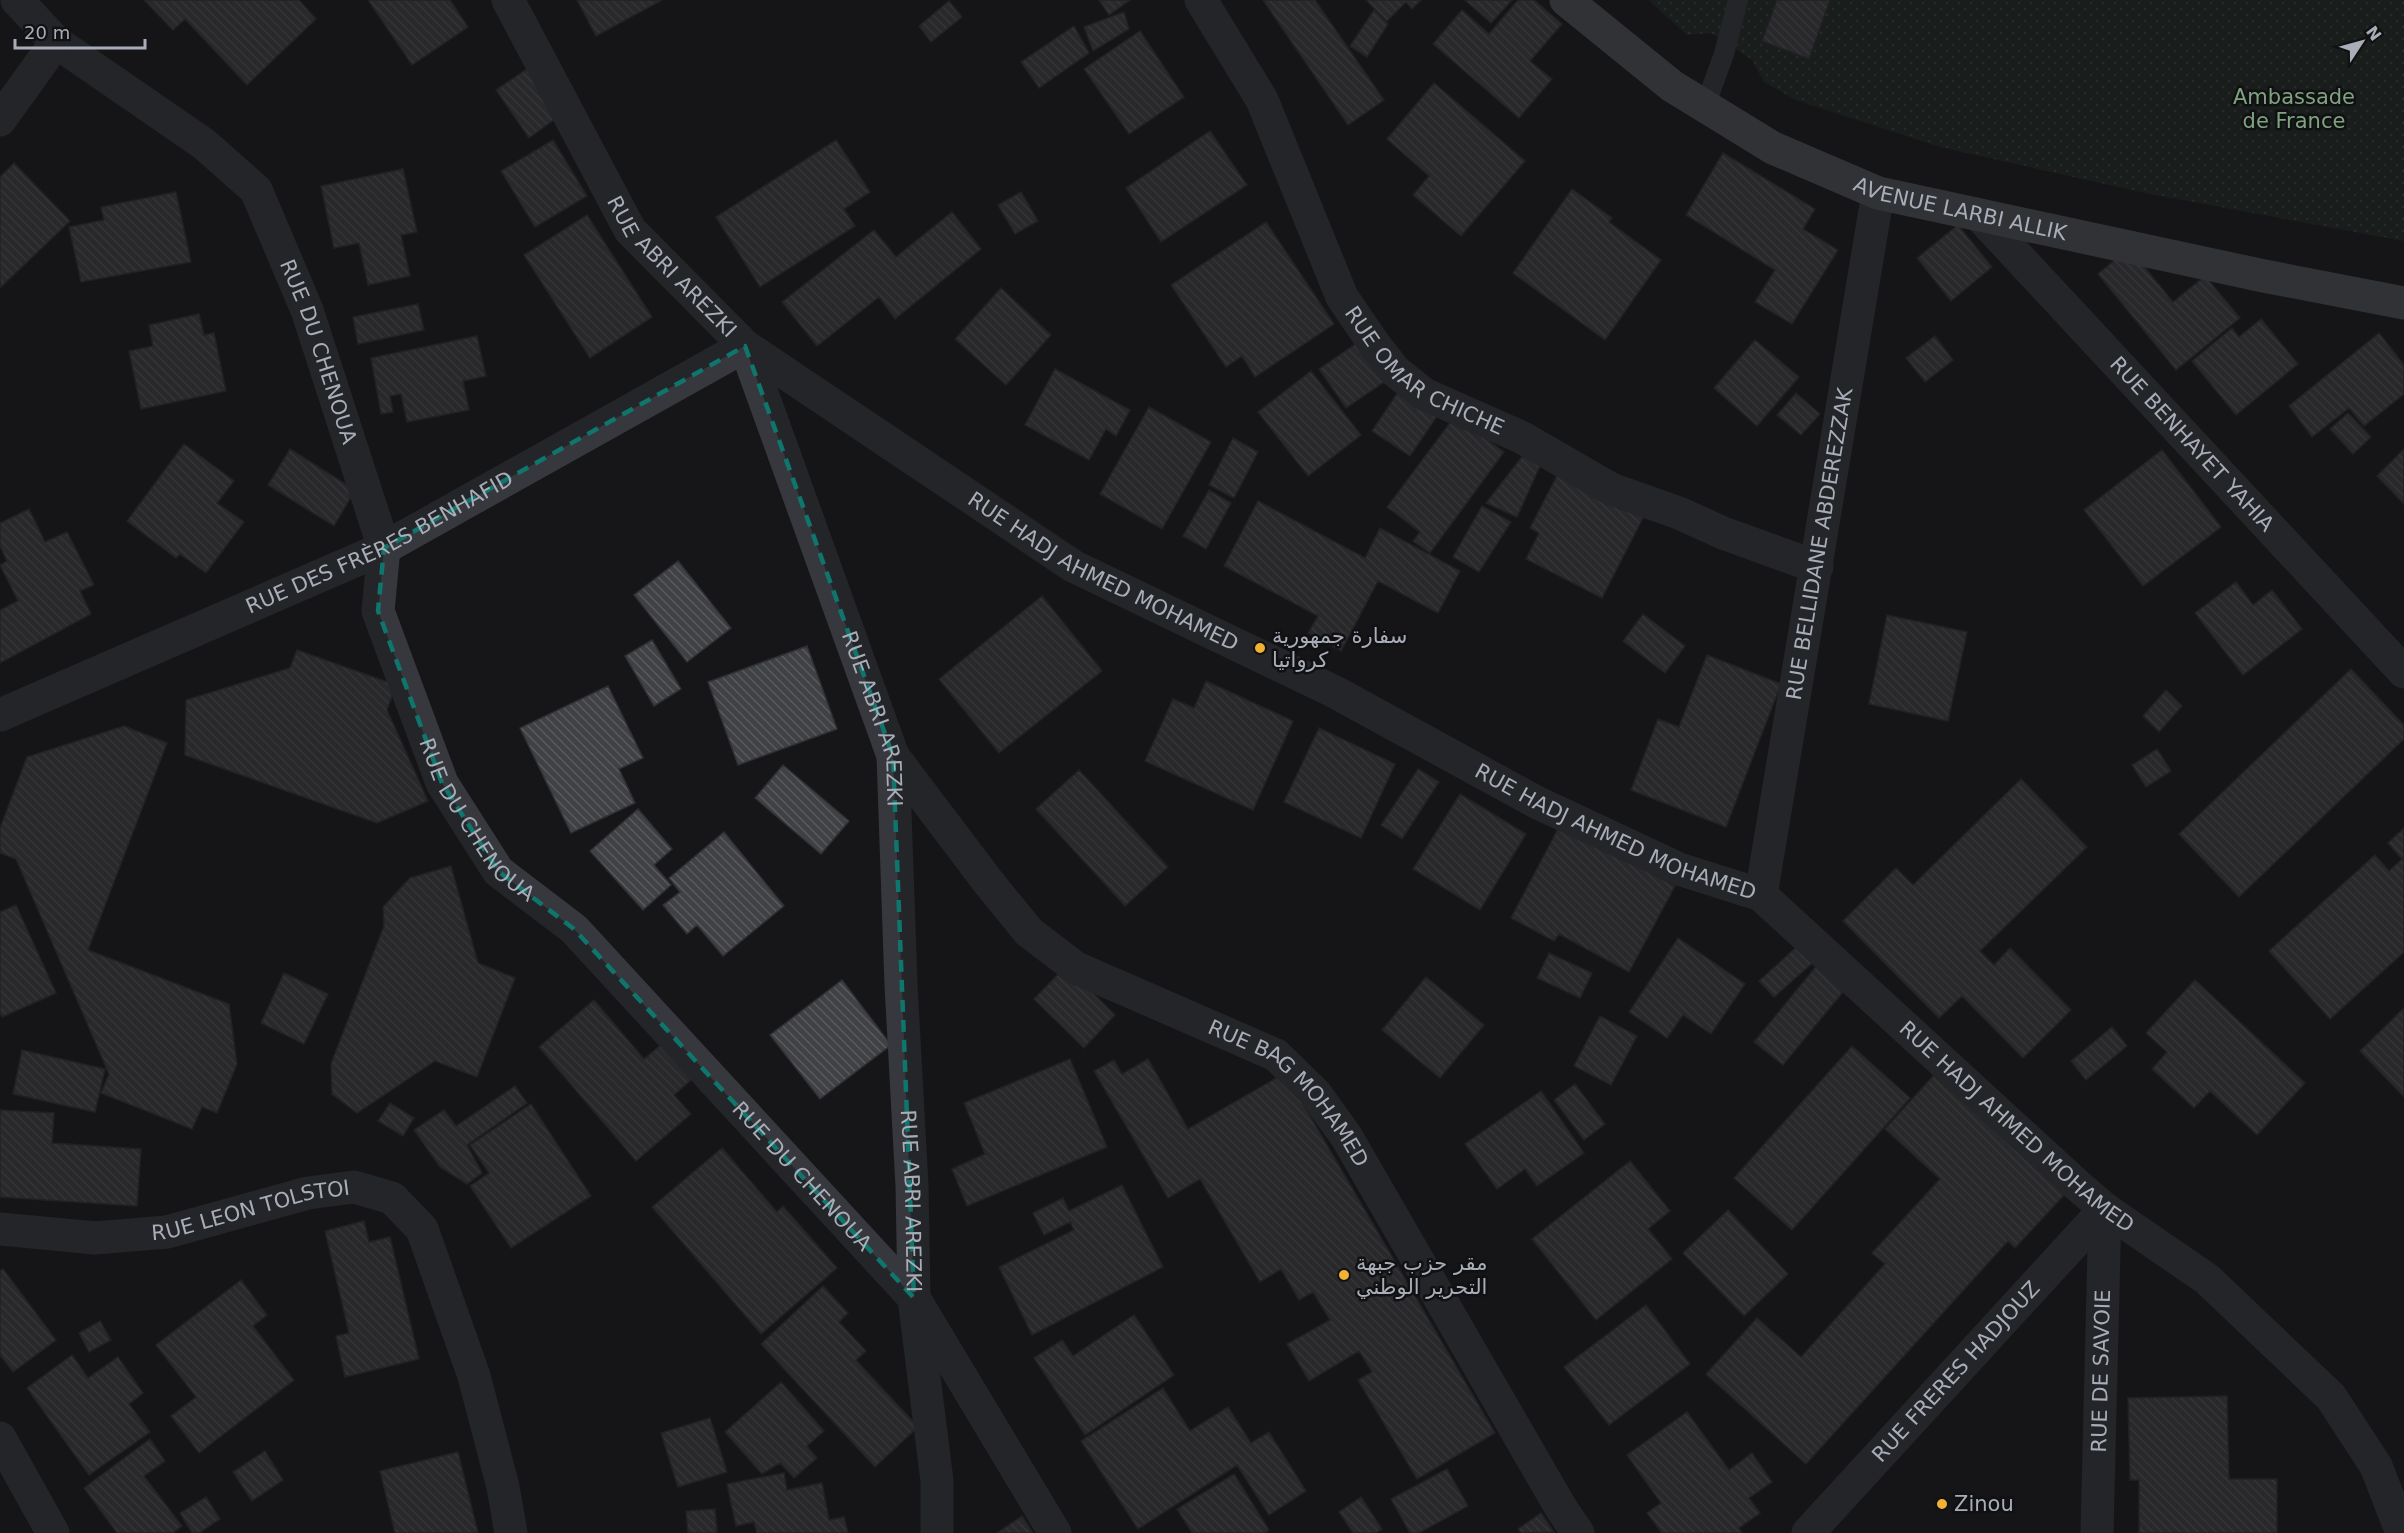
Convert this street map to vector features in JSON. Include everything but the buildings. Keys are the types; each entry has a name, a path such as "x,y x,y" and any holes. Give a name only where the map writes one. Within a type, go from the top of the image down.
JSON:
{"main road":[{"name":"AVENUE LARBI ALLIK","path":"1566,0 1672,86 1773,147 1878,194 2264,276 2404,303"}],"street":[{"name":"RUE DU CHENOUA","path":"17,0 56,42 204,144 256,190 307,310 384,548 378,611 442,783 498,871 574,929 914,1298 1055,1533"},
{"name":"RUE ABRI AREZKI","path":"508,0 630,230 745,346 893,756 901,985 912,1186 914,1298 937,1481 937,1533"},
{"name":"RUE OMAR CHICHE","path":"1202,0 1262,100 1342,297 1395,371 1424,394 1523,438 1611,489 1678,513 1723,534 1817,567"},
{"path":"0,120 56,42"},
{"name":"RUE BELLIDANE ABDEREZZAK","path":"1761,895 1878,194"},
{"name":"RUE BENHAYET YAHIA","path":"1981,217 2404,672"},
{"name":"RUE DES FRÈRES BENHAFID","path":"0,715 384,548 745,346"},
{"name":"RUE HADJ AHMED MOHAMED","path":"745,346 1073,566 1335,692 1536,802 1679,868 1761,895 2105,1209 2207,1280 2331,1397 2376,1466 2402,1533"},
{"name":"RUE BAG MOHAMED","path":"893,756 989,884 1029,932 1076,968 1276,1055 1315,1093 1346,1136 1555,1498 1578,1533"},
{"name":"RUE LEON TOLSTOI","path":"0,1229 95,1238 167,1232 308,1193 354,1187 392,1198 422,1229 470,1365 503,1487 511,1533"},
{"name":"RUE FRERES HADJOUZ","path":"1808,1533 2105,1209"},
{"name":"RUE DE SAVOIE","path":"2097,1533 2105,1209"},
{"path":"0,1438 53,1533"}],"lane":[{"path":"1705,106 1724,54 1738,0"}],"highlighted area":[{"path":"745,346 893,756 914,1298 574,929 498,871 442,783 378,611 384,548"}],"green space":[{"name":"Ambassade de France","path":"1648,0 2404,0 2404,241 2145,193 1940,147 1796,100 1764,82 1752,60 1711,33 1687,35"}],"place":[{"name":"سفارة جمهورية كرواتيا","path":"1260,648"},
{"name":"مقر حزب جبهة التحرير الوطني","path":"1344,1275"},
{"name":"Zinou","path":"1942,1504"}]}
